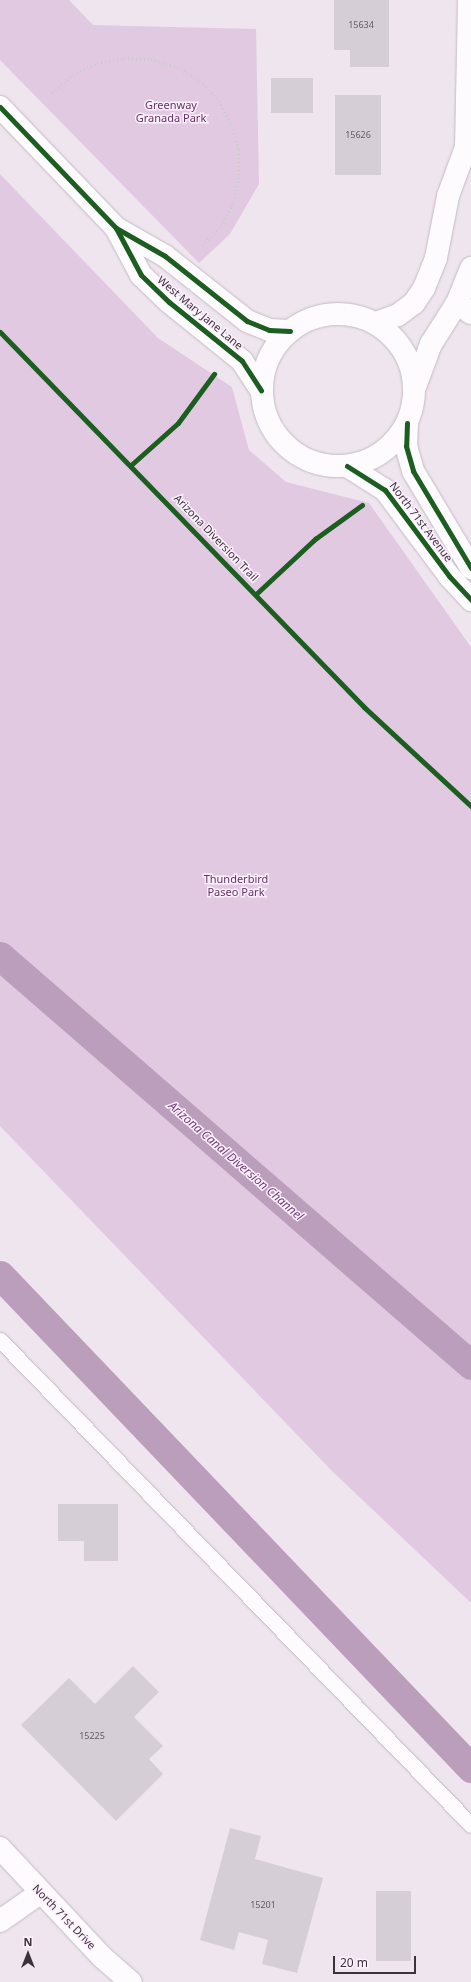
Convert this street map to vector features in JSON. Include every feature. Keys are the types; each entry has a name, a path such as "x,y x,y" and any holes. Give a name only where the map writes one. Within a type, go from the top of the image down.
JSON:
{"street":[{"path":"376,323 398,316 414,303 424,288 436,258 448,196 469,152 469,0"},
{"name":"West Mary Jane Lane","path":"0,107 116,228 141,275 169,302 242,361 261,390"},
{"name":"West Mary Jane Lane","path":"116,228 165,256 247,322 270,330 290,331"},
{"name":"North 71st Avenue","path":"415,388 412,368 404,350 391,335 376,323 354,315 331,314 309,319 290,331 274,347 264,368 261,390 266,416 278,438 293,450 321,464 347,466 366,461 382,452 396,440 407,423 413,406 415,388 431,344 464,308 471,268"},
{"name":"North 71st Avenue","path":"407,423 406,446 413,471 471,568"},
{"name":"North 71st Avenue","path":"347,466 385,490 449,576 471,600"},
{"name":"North 71st Drive","path":"0,1848 102,1957 131,1982"},
{"path":"0,1921 40,1892"}],"lane":[{"path":"0,1340 471,1825"}],"path":[{"path":"52,93 73,75 97,63 124,58 151,59 177,67 205,86 219,101 232,125 239,150 239,178 233,204 223,222 201,247"},
{"path":"131,465 178,423 214,374"},
{"path":"126,459 136,470"},
{"path":"256,594 315,539 362,504"}],"green space":[{"name":"Greenway Granada Park","path":"0,0 69,0 93,25 256,29 259,184 230,234 199,263 0,60"},
{"name":"Thunderbird Paseo Park","path":"0,174 158,338 232,387 249,450 286,482 369,503 471,647 471,1603 332,1471 0,1126"}],"building":[{"path":"334,0 389,0 389,67 350,67 350,50 334,50"},
{"path":"271,78 313,78 313,113 271,113"},
{"path":"335,95 381,95 381,175 335,175"},
{"path":"58,1504 118,1504 118,1561 84,1561 84,1541 58,1541"},
{"path":"133,1666 159,1692 134,1717 163,1746 149,1759 163,1774 116,1821 21,1725 69,1678 95,1704"},
{"path":"230,1828 261,1836 255,1859 323,1878 297,1973 262,1964 268,1940 239,1932 234,1950 200,1940"},
{"path":"376,1891 411,1891 411,1961 376,1961"}],"waterway":[{"name":"Arizona Canal Diversion Channel","path":"0,956 471,1365"},
{"path":"0,1275 471,1768"}],"cycle path":[{"path":"0,107 116,228 141,275 169,302 242,361 261,390"},
{"path":"116,228 165,256 247,321 269,330 290,331"},
{"name":"Arizona Diversion Trail","path":"0,332 364,707 471,806"},
{"path":"131,465 178,423 214,374"},
{"path":"407,423 406,446 413,471 471,568"},
{"path":"347,466 385,490 449,576 471,600"},
{"path":"256,594 315,539 362,505"}]}
